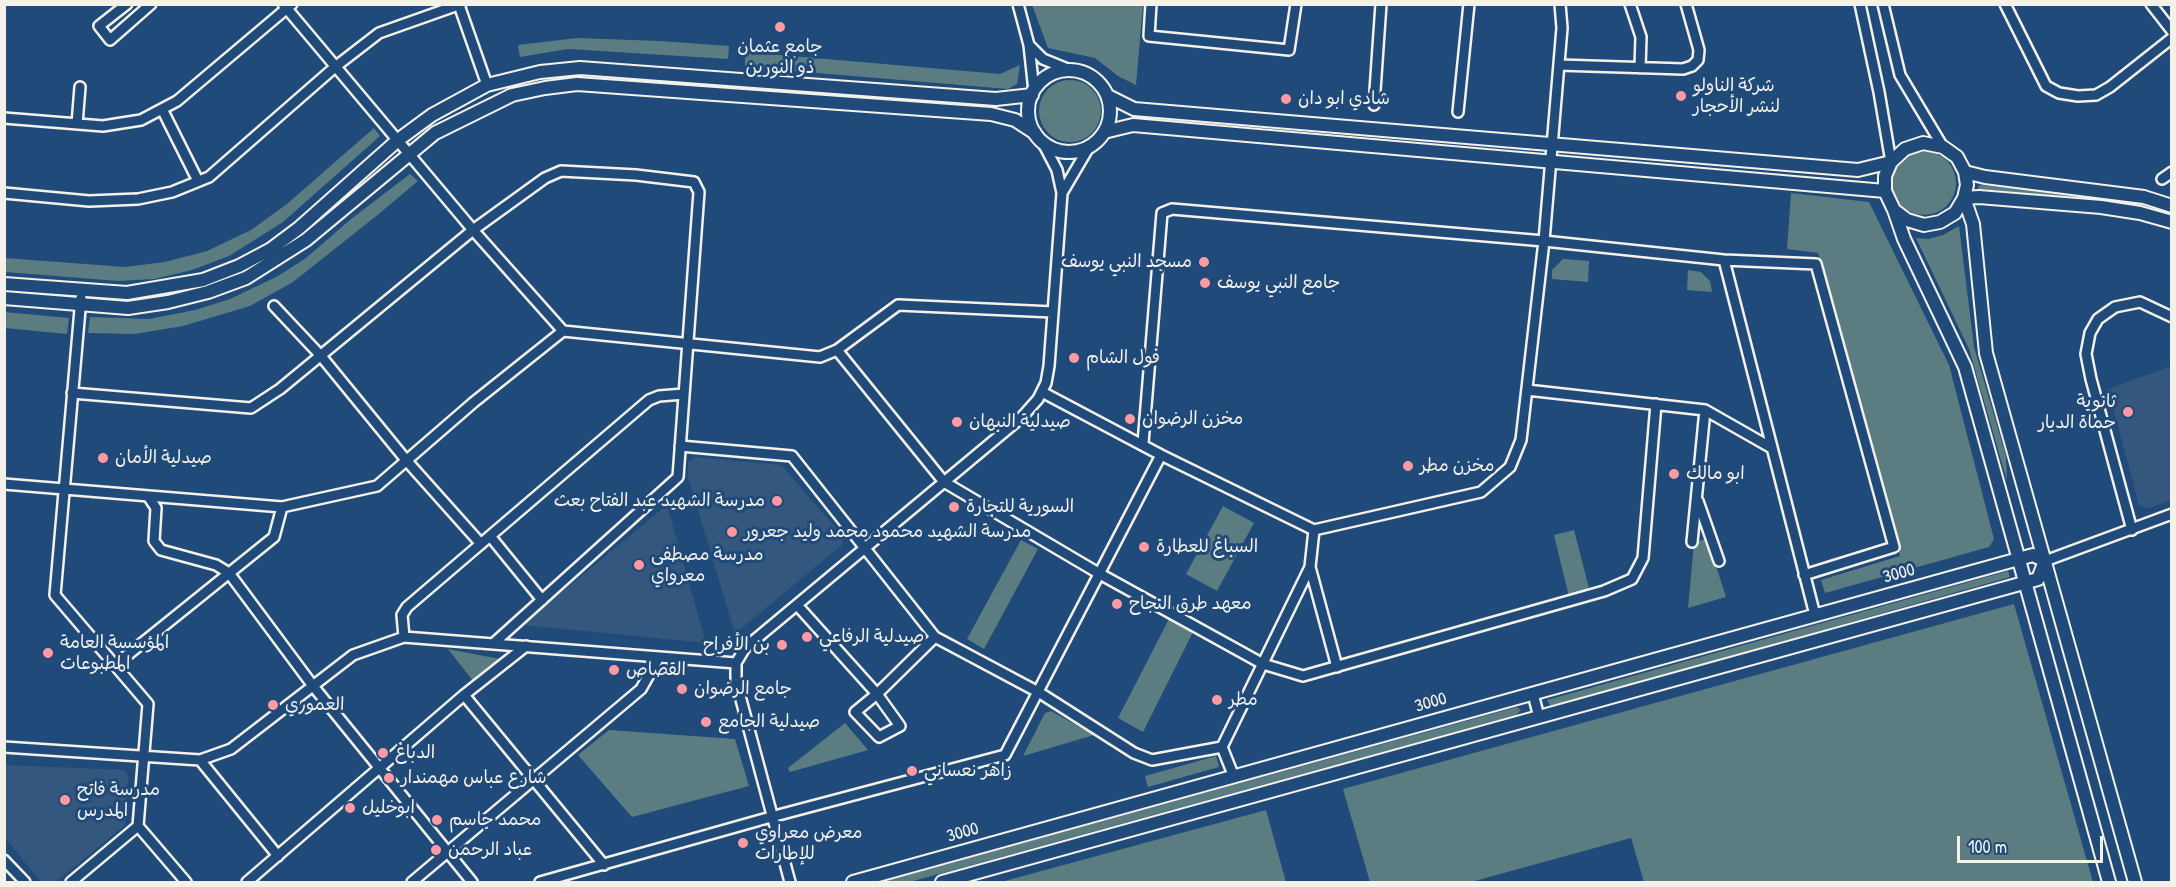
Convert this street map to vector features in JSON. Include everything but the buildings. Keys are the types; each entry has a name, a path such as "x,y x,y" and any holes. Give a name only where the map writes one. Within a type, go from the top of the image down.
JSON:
{"street":[{"path":"127,4 99,26 110,40 151,4"},
{"path":"790,882 736,681 736,663 745,648 1028,412 1042,392 1048,375 1062,193 1057,170 1035,133 1028,115 1033,93 1029,45 1018,4"},
{"path":"1151,4 1149,36 1289,50 1296,4"},
{"path":"1374,105 1381,4"},
{"path":"1458,112 1469,4"},
{"path":"1042,392 1143,443 1161,456 1314,530 1481,492 1510,467 1521,440 1544,241 1550,144 1562,28 1560,4"},
{"path":"1630,4 1641,37 1640,68"},
{"path":"1559,65 1683,69 1692,66 1698,60 1699,50 1686,4"},
{"path":"1860,4 1879,92 1890,162"},
{"path":"1883,4 1900,75 1943,147 1956,157 1965,172 1967,185 1964,198 1955,213 1940,222 1924,225 1907,220 1894,210"},
{"path":"2005,4 2046,86 2059,93 2078,96 2096,95 2110,87 2172,38"},
{"path":"2151,4 2172,31"},
{"path":"4,193 89,201 138,199 172,192 209,177 335,67 379,33 460,5 487,85"},
{"path":"4,118 103,126 141,120 163,111 287,6 335,67 472,230 563,332 686,342 820,357 837,350 898,305 1053,312"},
{"path":"1029,45 1043,59 1093,77 1108,96 1134,109 1858,170 1890,162"},
{"path":"4,284 127,293 165,289 203,280 239,267 271,249 299,228 398,140 432,115 487,85 540,72 580,68 996,99 1033,93 1049,75 1070,70"},
{"path":"669,91 670,75"},
{"path":"4,298 128,308 168,302 208,292 246,278 306,240 408,153 435,133 512,95 577,84 991,114 1015,120 1035,133"},
{"path":"77,124 80,87"},
{"path":"1062,193 1089,147 1104,132 1110,114 1108,96"},
{"path":"163,111 198,181"},
{"path":"1104,132 1133,125 1885,191"},
{"path":"1043,143 1065,152 1089,147"},
{"path":"1943,147 1923,143 1905,148 1890,162 1885,176 1885,191 1904,239 1965,367 2109,882"},
{"path":"72,393 251,408 280,389 321,356 472,230 544,178 561,171 636,175 694,182 699,192 686,342 678,477 494,643"},
{"path":"2162,179 2172,171"},
{"path":"1965,172 1985,177 2144,197 2172,206"},
{"path":"1964,198 1979,197 2101,207 2140,213 2172,222"},
{"path":"1964,198 1973,224 1986,353 2135,882"},
{"path":"1143,443 1162,213 1172,209 1544,241 1725,260 1816,264 1894,547 1804,575"},
{"path":"1725,260 1770,447 1815,615"},
{"path":"71,882 138,826 148,704 55,595 82,290"},
{"path":"2132,530 2086,354 2090,333 2098,319 2115,307 2140,302 2172,317"},
{"path":"274,306 321,356 406,460 481,544"},
{"path":"4,484 282,507 377,486 563,332"},
{"path":"837,350 944,482 1100,574 1263,664 1303,676 1604,591 1632,579 1643,558 1656,404"},
{"path":"1527,390 1705,411 1770,447"},
{"path":"404,637 402,615 407,607 649,400 658,396 684,394"},
{"path":"1692,542 1705,411"},
{"path":"680,446 792,456 935,637 1040,693 1134,753 1152,760 1222,747"},
{"path":"540,882 771,817 1005,755 1040,693 1161,456"},
{"path":"148,496 156,508 154,540 160,550 216,565 229,573 313,686 472,882"},
{"path":"1696,497 1719,561"},
{"path":"115,665 274,537 282,507"},
{"path":"942,882 2025,583 2038,579 2045,561 2172,514"},
{"path":"1234,777 1222,747 1310,567 1314,530"},
{"path":"490,536 542,600"},
{"name":"3000","path":"853,882 2032,555 2045,561"},
{"path":"1310,567 1337,667"},
{"path":"797,605 877,694 900,726 879,737 855,712 877,694 935,637"},
{"path":"4,747 200,760 231,750 353,655 404,637 736,663"},
{"path":"247,882 464,695 526,646"},
{"path":"412,882 641,689 659,657"},
{"path":"1533,694 1539,717"},
{"path":"464,695 604,864"},
{"path":"200,760 278,856"},
{"path":"138,826 186,882"},
{"path":"4,860 26,882"}],"shaded area":[{"path":"2171,366 2171,500 2147,509 2139,505 2108,389"},
{"path":"694,457 781,465 844,537 842,545 735,634 688,477 688,462"},
{"name":"مدرسة مصطفى معرواي","path":"667,505 706,643 522,625"},
{"name":"مدرسة فاتح المدرس","path":"5,765 125,770 128,776 125,825 56,882 41,882 5,838"}],"green space":[{"path":"1032,5 1143,5 1136,85 1118,76 1095,58 1048,48"},
{"path":"577,38 729,46 728,59 568,49 520,57 518,45"},
{"path":"745,52 1000,74 1020,65 1017,84 1008,89 745,67"},
{"path":"1070,80 1087,85 1092,89 1096,94 1101,111 1096,128 1092,133 1087,137 1070,142 1053,137 1048,133 1044,128 1039,111 1044,94 1048,89 1053,85"},
{"path":"374,128 380,136 283,222 229,256 192,270 154,279 118,281 5,272 5,258 125,267 165,262 207,251 251,230 287,204"},
{"path":"1918,151 1930,151 1947,160 1954,171 1956,183 1954,195 1947,206 1930,215 1918,215 1906,210 1897,201 1892,189 1892,177 1897,165 1906,156"},
{"path":"410,174 418,181 380,213 293,282 250,306 183,326 134,334 88,333 90,317 149,319 195,310 230,299 278,276 306,258 351,219"},
{"path":"1979,185 2102,196 2143,203 2171,212 2171,216 2141,207 2101,200 1978,189"},
{"path":"1791,193 1869,202 1949,365 1994,539 1989,547 1825,593 1821,580 1900,556 1818,253 1787,249"},
{"path":"1959,226 1974,347 2006,456 2007,481 1969,349 1916,238 1928,239 1943,235"},
{"path":"1563,259 1589,261 1588,282 1552,279 1552,270"},
{"path":"1688,270 1701,272 1710,281 1712,292 1687,290"},
{"path":"4,312 69,318 67,334 5,328"},
{"path":"1223,506 1254,523 1217,591 1186,574"},
{"path":"1574,530 1590,592 1569,597 1554,535"},
{"path":"1707,538 1726,597 1688,608 1694,543"},
{"path":"1021,540 1038,549 984,649 967,639"},
{"path":"2008,571 2010,577 1551,707 1547,700"},
{"path":"2014,604 2093,882 1644,882 1631,838 1471,882 1370,882 1343,789"},
{"path":"1169,619 1193,632 1143,732 1118,718"},
{"path":"448,649 500,659 473,681"},
{"path":"1517,707 1521,710 1516,715 910,882 882,882"},
{"path":"1051,711 1094,735 1023,756 1045,713"},
{"path":"845,723 868,750 790,772 788,768"},
{"path":"609,730 735,739 749,786 632,817 578,755"},
{"path":"1216,756 1219,767 1148,787 1145,776"},
{"path":"1266,810 1286,882 1001,882"}],"place":[{"name":"جامع عثمان ذو النورين","path":"780,27"},
{"name":"شركة الناولو لنشر الأحجار","path":"1681,96"},
{"name":"شادي ابو دان","path":"1286,99"},
{"name":"مسجد النبي يوسف","path":"1204,262"},
{"name":"جامع النبي يوسف","path":"1205,283"},
{"name":"فول الشام","path":"1074,358"},
{"name":"ثانوية حماة الديار","path":"2128,412"},
{"name":"مخزن الرضوان","path":"1130,419"},
{"name":"صيدلية النبهان","path":"957,422"},
{"name":"صيدلية الأمان","path":"103,458"},
{"name":"مخزن مطر","path":"1408,466"},
{"name":"ابو مالك","path":"1674,474"},
{"name":"مدرسة الشهيد عبد الفتاح بعث","path":"777,501"},
{"name":"السورية للتجارة","path":"954,507"},
{"name":"مدرسة الشهيد محمود محمد وليد جعرور","path":"732,532"},
{"name":"السباغ للعطارة","path":"1144,547"},
{"name":"مدرسة مصطفى معرواي","path":"639,565"},
{"name":"معهد طرق النجاح","path":"1117,604"},
{"name":"صيدلية الرفاعي","path":"807,637"},
{"name":"بن الأفراح","path":"782,645"},
{"name":"المؤسسة العامة المطبوعات","path":"48,653"},
{"name":"القصاص","path":"614,670"},
{"name":"جامع الرضوان","path":"682,689"},
{"name":"مطر","path":"1217,700"},
{"name":"العموري","path":"273,705"},
{"name":"صيدلية الجامع","path":"706,722"},
{"name":"الدباغ","path":"383,753"},
{"name":"زاهر نعساني","path":"912,771"},
{"name":"شارع عباس مهمندار","path":"389,778"},
{"name":"مدرسة فاتح المدرس","path":"65,800"},
{"name":"ابوخليل","path":"350,808"},
{"name":"محمد جاسم","path":"437,820"},
{"name":"معرض معراوي للإطارات","path":"743,843"},
{"name":"عباد الرحمن","path":"436,850"}]}
